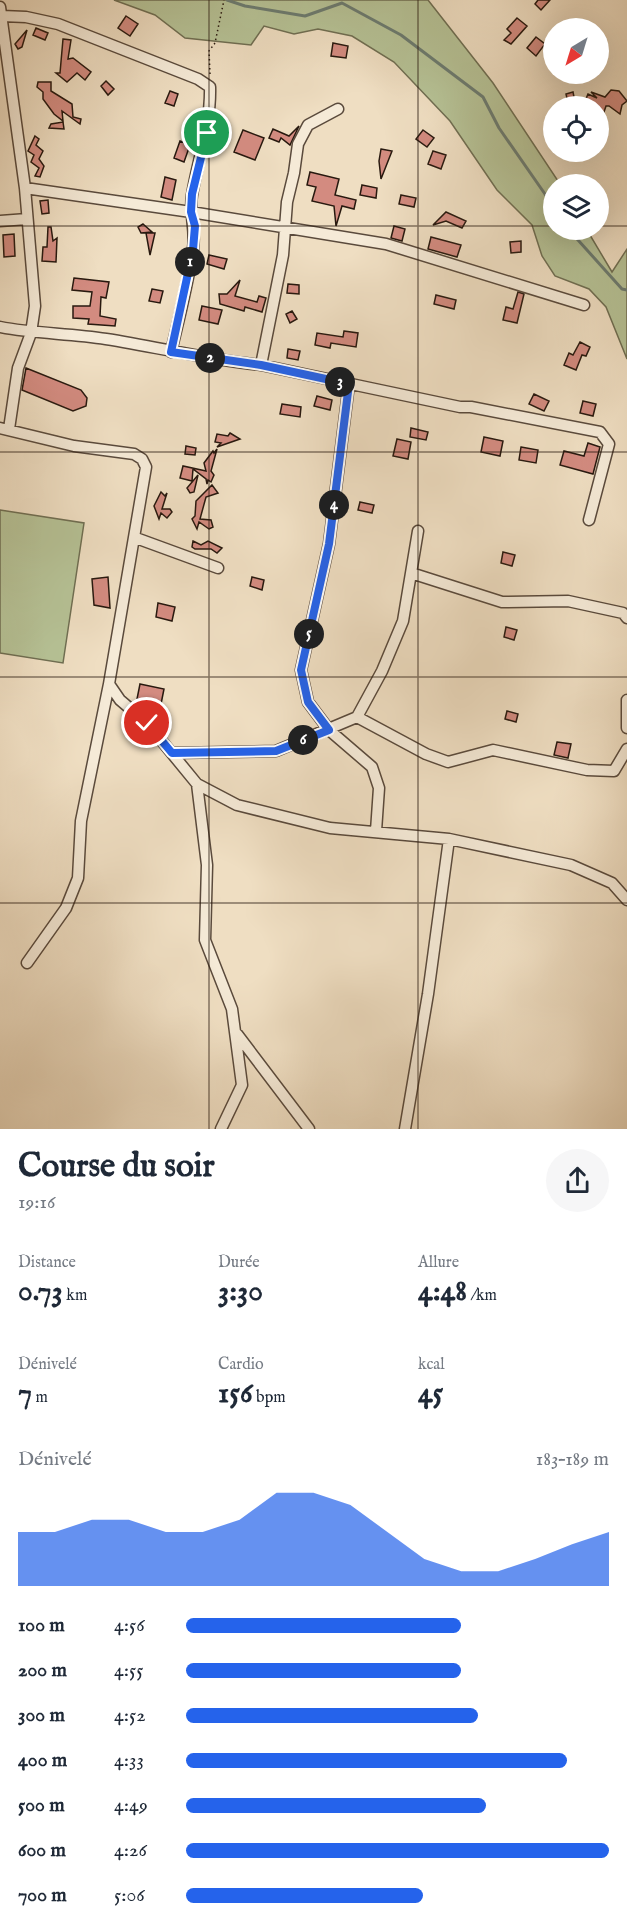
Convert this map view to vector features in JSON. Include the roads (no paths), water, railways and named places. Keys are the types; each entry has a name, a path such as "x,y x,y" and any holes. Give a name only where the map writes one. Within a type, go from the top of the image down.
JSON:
{"street":[{"path":"27,963 66,908 78,878 81,821 136,538 146,466 142,459 134,454 74,446 5,428 18,368 31,333 35,306 25,188 10,93 1,11 58,24 198,79 210,87 207,133 192,194 191,212 195,226 193,250 171,352"},
{"path":"261,365 283,255 284,226 301,135 308,125 338,109"},
{"path":"25,188 284,226 386,244 584,305"},
{"path":"0,221 27,219"},
{"path":"0,327 31,333 105,339 171,352 261,365 600,432 609,444 589,520"},
{"path":"349,384 329,544 301,670 308,702 329,730 372,766 379,788 376,831"},
{"path":"172,753 276,751 357,717 382,670 403,621 418,531"},
{"path":"136,538 218,568"},
{"path":"411,573 502,602 568,601 623,613 627,618"},
{"path":"109,684 120,700 147,723 197,784 237,805 330,828 449,839 571,865 612,883 627,900"},
{"path":"627,700 627,728"},
{"path":"357,717 426,754 448,762 493,750 587,770 614,771 627,749"},
{"path":"197,784 207,865 205,940 232,1009 242,1085 221,1129"},
{"path":"405,1129 428,994 449,839"},
{"path":"237,1034 309,1129"}],"waterway":[{"path":"227,0 245,6 305,16 342,3 401,35 483,97 499,128 543,191"},
{"path":"578,240 622,289 627,290"}]}
